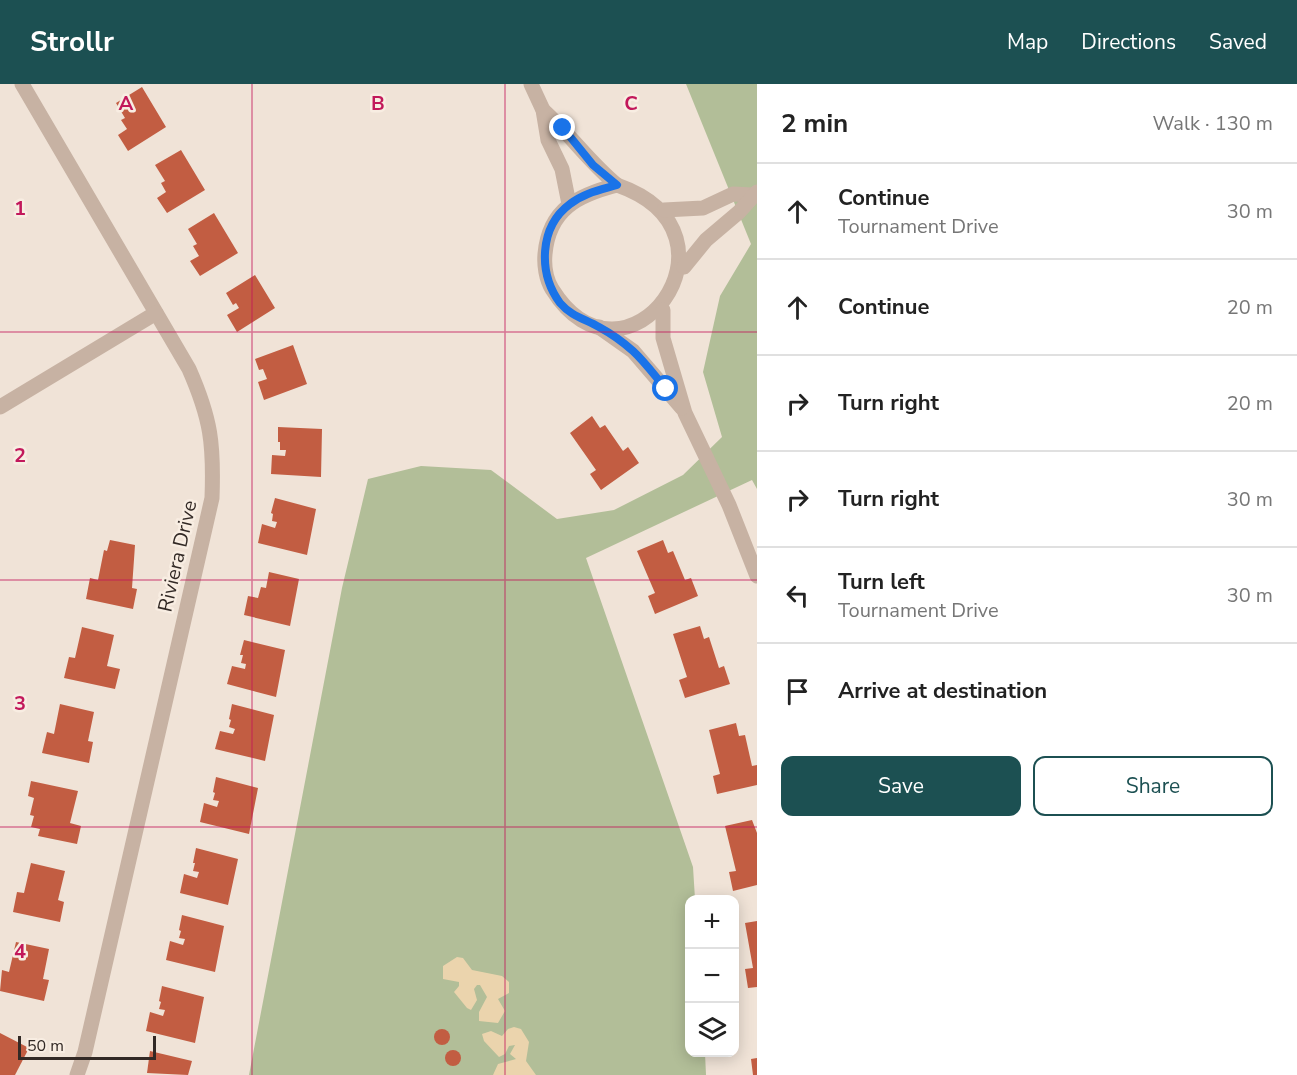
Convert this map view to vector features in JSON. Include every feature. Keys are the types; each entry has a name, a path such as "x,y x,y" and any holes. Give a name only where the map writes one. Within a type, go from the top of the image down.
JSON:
{"street":[{"name":"Riviera Drive","path":"22,84 189,369 206,406 213,454 212,498 85,1052 77,1075"},
{"path":"531,84 543,110 548,140 562,169 569,204"},
{"path":"543,110 563,128 593,165 617,185 657,202 673,220 683,243 684,267 677,290 663,310 642,323 621,328 599,327"},
{"path":"617,185 588,193 569,204 554,221 546,242 544,264 549,285 561,304 578,319 599,327 633,351 685,413"},
{"path":"664,210 703,208 733,195 755,193"},
{"path":"684,267 706,240 739,212 755,193"},
{"path":"663,310 663,338 678,380 685,413 729,505 757,576"},
{"path":"0,407 156,314"}],"green space":[{"path":"686,84 757,84 757,489 752,480 586,558 693,867 695,895 685,895 685,1057 705,1057 706,1075 249,1075 342,588 368,479 421,466 491,470 557,519 614,510 683,475 722,437 703,372 720,296 751,244"}],"sand":[{"path":"457,957 463,958 472,970 502,976 509,982 509,993 498,999 505,1011 498,1023 479,1021 479,1012 487,997 480,985 474,989 477,1000 471,1010 454,992 459,982 443,979 443,966"},
{"path":"514,1027 521,1029 529,1042 526,1061 536,1075 493,1075 498,1064 516,1059 510,1054 515,1045 509,1046 505,1054 499,1057 484,1041 482,1034 491,1031 502,1036 508,1029"}],"building":[{"path":"142,87 166,127 128,151 118,135 127,129 121,120 125,118 116,103"},
{"path":"181,150 205,190 167,213 157,198 166,192 161,183 165,181 155,165"},
{"path":"214,213 238,253 200,276 190,261 199,256 193,246 197,244 188,229"},
{"path":"255,275 275,308 237,332 227,315 239,308 236,303 233,305 226,293"},
{"path":"293,345 307,384 264,400 258,382 267,379 263,369 259,370 255,359"},
{"path":"592,416 600,428 605,425 623,451 628,447 639,463 601,490 590,474 596,470 570,433"},
{"path":"278,427 322,429 321,477 271,474 272,455 285,456 286,450 280,450"},
{"path":"275,498 316,509 307,555 258,543 262,524 275,528 277,522 272,521 273,514 271,513"},
{"path":"110,540 135,545 132,588 137,589 133,609 86,599 90,578 98,580 104,550 107,551"},
{"path":"663,540 668,553 673,551 685,580 691,578 698,596 655,614 648,596 655,593 637,551"},
{"path":"269,572 299,579 290,626 244,615 248,596 258,598 261,587 266,588"},
{"path":"700,626 704,639 709,637 719,668 724,666 730,684 685,698 679,680 687,677 673,634"},
{"path":"82,627 114,635 107,666 120,669 115,689 64,678 69,657 75,658"},
{"path":"244,640 285,650 276,697 227,684 232,666 245,669 246,664 241,663 243,655 240,655"},
{"path":"60,704 94,712 88,741 93,742 89,763 42,753 47,732 54,734"},
{"path":"232,704 274,715 265,761 215,749 220,731 233,734 235,729 229,727"},
{"path":"736,723 739,736 745,735 752,766 757,765 757,785 717,794 713,776 720,774 709,730"},
{"path":"216,777 258,788 249,834 200,822 204,803 217,807 219,801 213,800"},
{"path":"31,781 78,791 70,823 81,826 77,844 38,836 40,829 31,827 34,816 30,815 34,798 28,796"},
{"path":"752,820 757,833 757,885 733,891 729,872 736,871 725,826"},
{"path":"196,848 238,859 228,905 180,893 184,874 197,878 199,872 193,871"},
{"path":"31,863 65,871 58,900 64,902 60,922 13,912 17,892 24,893"},
{"path":"182,915 224,926 215,972 166,960 170,941 183,945 185,939 179,938"},
{"path":"757,921 757,987 748,988 745,969 753,968 745,923"},
{"path":"16,942 49,949 43,979 49,980 44,1001 0,991 2,970 9,972"},
{"path":"162,986 204,997 195,1043 146,1031 150,1012 163,1016 165,1010 159,1009"},
{"path":"439,1029 445,1029 450,1037 448,1043 439,1045 434,1040 434,1034"},
{"path":"0,1033 29,1048 15,1075 0,1075"},
{"path":"450,1050 456,1050 461,1058 459,1064 450,1066 445,1061 445,1055"},
{"path":"150,1051 192,1061 188,1075 147,1073"},
{"path":"757,1058 757,1075 753,1075 751,1059"}],"route":[{"path":"563,128 593,165 617,185 588,193 569,204 554,221 546,242 544,264 549,285 561,304 578,319 599,327 633,351 666,389"}]}
